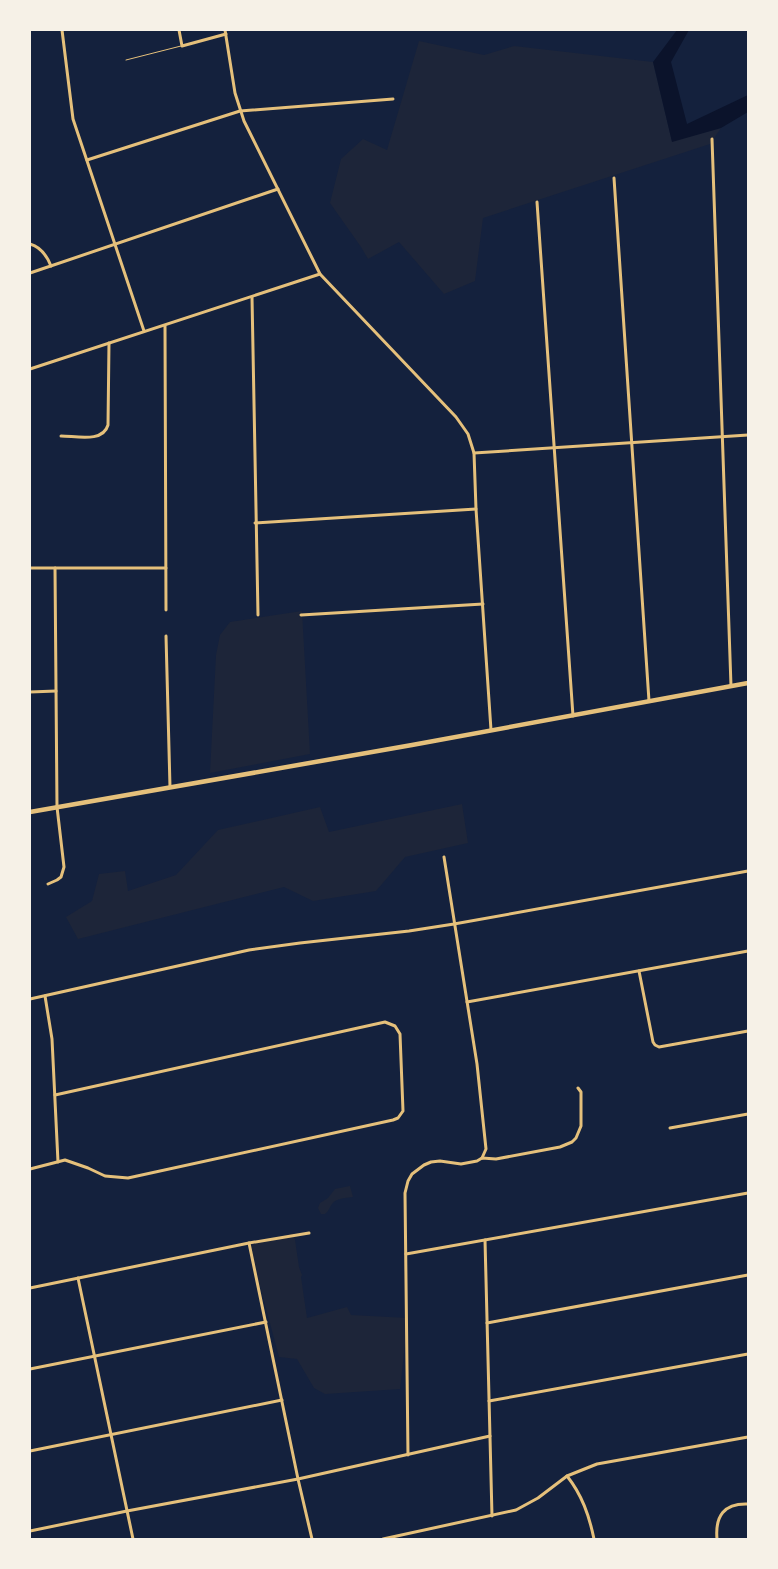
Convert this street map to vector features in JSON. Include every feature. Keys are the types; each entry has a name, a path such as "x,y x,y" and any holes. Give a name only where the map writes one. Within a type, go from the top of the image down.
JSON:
{"main road":[{"path":"30,812 573,716 748,683"}],"street":[{"path":"62,30 73,119 144,331"},
{"path":"179,30 182,46 226,32 235,93 240,111 320,274 465,427 474,453 491,730"},
{"path":"87,160 240,111 394,99"},
{"path":"712,139 732,686"},
{"path":"614,178 649,702"},
{"path":"30,273 278,190"},
{"path":"538,202 573,716"},
{"path":"30,244 40,249 46,255 50,266"},
{"path":"30,369 320,274"},
{"path":"252,297 258,615"},
{"path":"164,325 166,610"},
{"path":"61,436 98,437 106,432 108,425 109,343"},
{"path":"474,453 748,434"},
{"path":"255,523 476,509"},
{"path":"30,568 166,568"},
{"path":"48,884 60,877 64,867 57,807 55,568"},
{"path":"301,615 483,604"},
{"path":"166,636 170,787"},
{"path":"30,692 56,691"},
{"path":"444,857 477,1064 486,1149 482,1158"},
{"path":"30,999 274,946 454,924 748,871"},
{"path":"467,1002 748,951"},
{"path":"640,971 655,1045 660,1047 748,1032"},
{"path":"45,996 52,1039 58,1162"},
{"path":"30,1169 64,1160 106,1176 128,1178 396,1119 403,1111 400,1034 390,1023 386,1022 55,1095"},
{"path":"408,1455 406,1188 412,1174 429,1163 461,1164 477,1161 482,1158 505,1158 560,1147 572,1142 580,1131 581,1126 581,1092 578,1088"},
{"path":"670,1128 748,1114"},
{"path":"406,1254 748,1193"},
{"path":"30,1288 249,1243 309,1233"},
{"path":"485,1240 492,1516"},
{"path":"249,1243 312,1539"},
{"path":"487,1323 748,1275"},
{"path":"78,1278 132,1539"},
{"path":"30,1369 266,1322"},
{"path":"489,1401 748,1354"},
{"path":"30,1451 282,1400"},
{"path":"30,1531 298,1479 490,1436"},
{"path":"383,1539 510,1512 528,1505 567,1476 597,1464 748,1437"},
{"path":"567,1476 586,1507 594,1539"},
{"path":"717,1539 718,1521 725,1510 737,1504 748,1504"}],"lane":[{"path":"126,60 182,46"}],"shaded area":[{"path":"677,30 689,30 671,62 687,124 748,95 748,112 721,128 672,142 653,62"},
{"path":"419,41 484,55 514,46 653,62 672,141 721,128 710,144 483,218 475,281 444,294 399,242 368,259 330,203 341,159 363,139 387,150"},
{"path":"302,611 310,754 210,773 216,655 220,635 230,622"},
{"path":"462,804 468,843 405,857 376,891 313,901 284,887 78,939 66,917 92,901 99,874 125,871 128,891 176,875 218,830 320,807 329,832"},
{"path":"350,1186 353,1197 336,1201 325,1214 321,1214 318,1208 320,1203 328,1198 335,1189"},
{"path":"294,1233 302,1275 307,1318 347,1307 351,1315 408,1318 400,1389 325,1394 314,1388 297,1359 279,1357 251,1245"}]}
